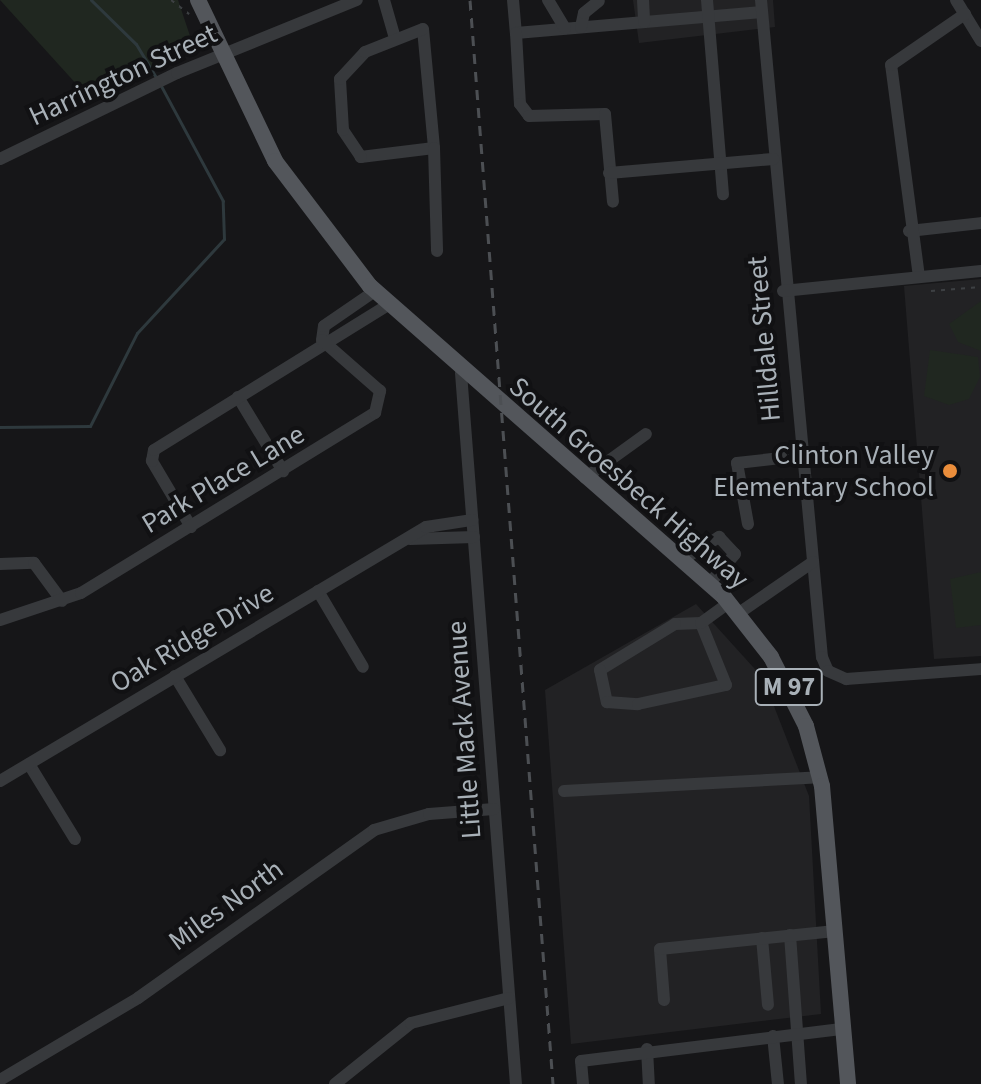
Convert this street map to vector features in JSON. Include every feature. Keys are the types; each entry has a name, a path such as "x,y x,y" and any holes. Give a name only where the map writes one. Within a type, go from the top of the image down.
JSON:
{"main road":[{"name":"South Groesbeck Highway","path":"198,0 221,56 275,161 375,291 461,373 682,560 734,608 794,697 820,777 848,1084"}],"street":[{"path":"313,0 319,15"},
{"name":"Harrington Street","path":"0,159 177,73 357,0"},
{"path":"384,0 395,38"},
{"path":"513,0 523,110 537,119 605,114 613,202"},
{"path":"548,0 565,28"},
{"path":"643,0 644,22"},
{"path":"707,0 723,194"},
{"path":"956,0 981,41"},
{"path":"581,27 584,13 599,1"},
{"path":"516,33 708,16 761,6"},
{"name":"Hilldale Street","path":"761,6 798,456 828,671 846,679 981,669"},
{"path":"919,277 909,231 891,65 965,14"},
{"path":"434,148 361,157 343,130 340,79 365,52 423,29 434,148 437,251"},
{"path":"609,173 773,159"},
{"path":"909,231 981,223"},
{"path":"783,291 981,271"},
{"path":"322,340 324,326 375,291"},
{"path":"191,527 152,454 322,340 341,336 388,305"},
{"name":"Park Place Lane","path":"0,620 62,601 283,471 380,405 380,391 322,340"},
{"name":"Little Mack Avenue","path":"461,373 516,1084"},
{"path":"238,397 283,471"},
{"path":"585,478 646,434"},
{"path":"748,524 737,463 798,456"},
{"name":"Oak Ridge Drive","path":"0,781 426,527 472,520"},
{"name":"Oak Ridge Drive","path":"410,539 474,537"},
{"path":"682,560 719,537 735,554 709,584"},
{"path":"701,623 726,685 638,704 607,702 600,670 675,624 701,623 734,608 813,562"},
{"path":"0,564 34,563 62,601"},
{"path":"318,591 363,667"},
{"path":"175,676 220,750"},
{"path":"29,764 75,839"},
{"path":"564,791 820,777"},
{"name":"Miles North","path":"0,1080 138,998 374,830 429,814 494,809"},
{"path":"664,1000 660,949 835,931"},
{"path":"790,935 801,1084"},
{"path":"762,938 768,1005"},
{"path":"335,1084 369,1050 419,1019 509,998"},
{"path":"583,1084 581,1061 647,1049 843,1029"},
{"path":"773,1036 778,1084"},
{"path":"647,1049 649,1084"}],"path":[{"path":"171,0 205,20"},
{"path":"931,291 981,287"}],"shaded area":[{"path":"0,0 178,0 193,45 89,98"},
{"path":"633,0 773,0 775,27 639,43"},
{"name":"Clinton Valley Elementary School","path":"981,279 981,656 934,659 904,286"},
{"path":"981,301 981,351 958,342 949,324"},
{"path":"930,350 978,357 980,377 969,399 949,405 924,396"},
{"path":"981,572 981,625 956,628 950,579"},
{"path":"696,604 763,678 809,796 821,1014 571,1044 545,690"}],"waterway":[{"path":"91,0 136,44 156,77"},
{"path":"0,427 90,426 137,333 224,239 223,201 160,84"}],"railway":[{"path":"470,0 553,1084"}],"place":[{"name":"Clinton Valley Elementary School","path":"950,471"}]}
